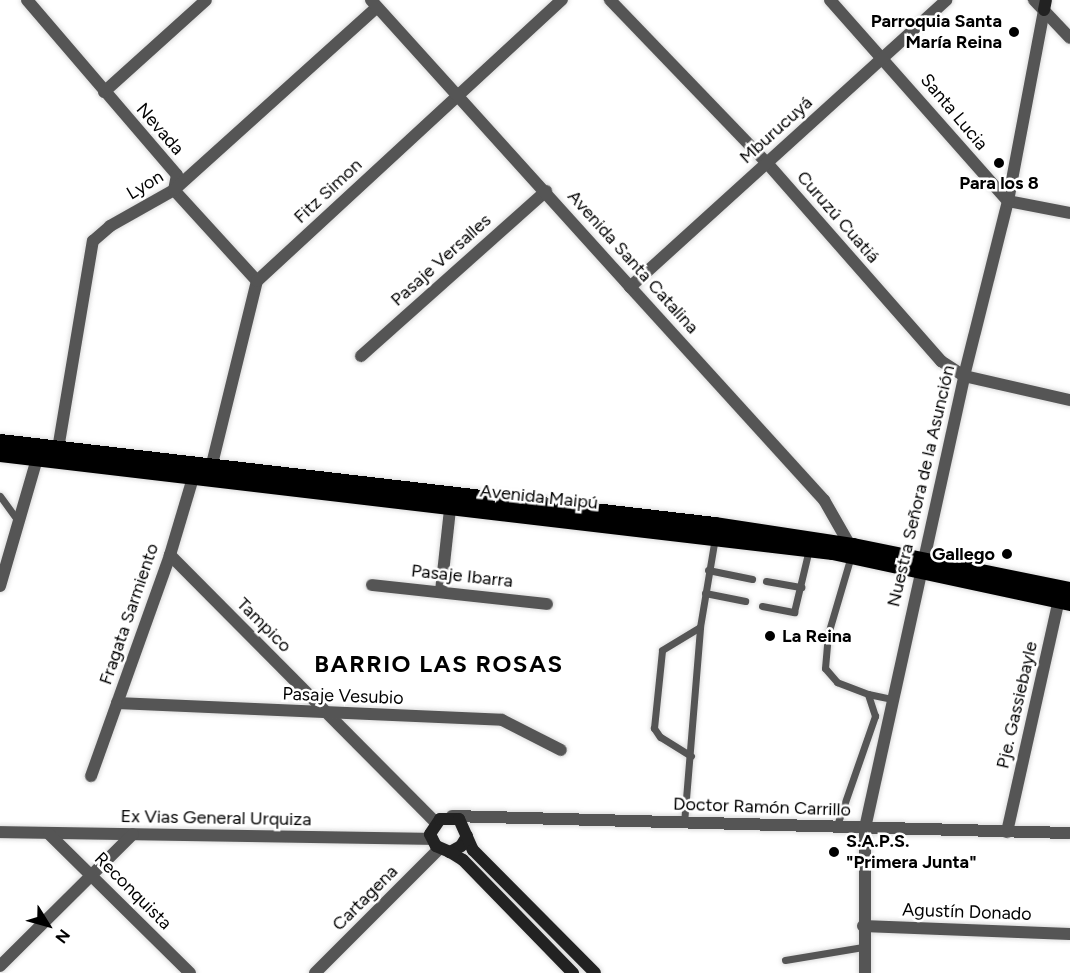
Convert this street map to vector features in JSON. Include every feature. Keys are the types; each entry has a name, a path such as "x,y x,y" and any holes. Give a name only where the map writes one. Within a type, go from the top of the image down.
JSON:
{"main road":[{"name":"Avenida Maipú","path":"0,441 39,452"},
{"name":"Avenida Maipú","path":"0,454 39,452 201,467 852,551 1065,595"},
{"name":"Avenida Maipú","path":"201,467 451,499 715,537 809,549 852,551"},
{"path":"573,973 463,860 440,847 435,822 452,816 463,824 474,850 595,973"},
{"path":"440,847 461,846 467,836"}],"street":[{"name":"Nevada","path":"27,0 177,175 174,190 257,281"},
{"path":"104,92 206,0"},
{"name":"Fitz Simon","path":"257,281 456,95 562,0"},
{"name":"Curuzú Cuatiá","path":"610,0 767,163 941,361 964,376 1070,400"},
{"name":"Santa Lucia","path":"830,0 884,58 1008,201"},
{"name":"Mburucuyá","path":"630,286 946,0"},
{"path":"1034,0 1045,5 1070,38"},
{"name":"Avenida Santa Catalina","path":"374,4 824,500 852,551"},
{"name":"Lyon","path":"57,454 93,241 110,226 174,190 374,4"},
{"name":"Nuestra Señora de la Asunción","path":"865,973 863,926 865,828 964,376 1008,201 1045,5"},
{"name":"Pasaje Versalles","path":"361,356 546,191"},
{"path":"1008,201 1070,213"},
{"path":"201,467 257,281"},
{"path":"0,586 39,452"},
{"name":"Fragata Sarmiento","path":"91,776 201,467"},
{"path":"441,591 451,499"},
{"name":"Tampico","path":"170,555 435,822"},
{"name":"Pasaje Ibarra","path":"372,585 547,603"},
{"name":"Pje. Gassiebayle","path":"1007,832 1065,595"},
{"name":"Pasaje Vesubio","path":"117,703 502,720 561,750"},
{"name":"Doctor Ramón Carrillo","path":"452,816 1070,833"},
{"name":"Ex Vias General Urquiza","path":"0,832 133,834 440,847"},
{"name":"Reconquista","path":"49,834 190,973"},
{"path":"0,966 133,834"},
{"name":"Cartagena","path":"315,973 440,847"},
{"name":"Agustín Donado","path":"863,926 1070,934"}],"lane":[{"path":"0,441 0,446"},
{"path":"0,496 19,522"},
{"path":"684,823 700,627 715,537"},
{"path":"762,606 794,612 809,549"},
{"path":"852,551 828,634 825,668 837,682 868,694 892,699"},
{"path":"708,570 752,579"},
{"path":"766,581 801,587"},
{"path":"705,593 745,601"},
{"path":"691,756 660,737 654,728 662,650 700,627"},
{"path":"836,828 847,789 873,727 875,708 868,694"},
{"path":"785,960 863,947"}],"place":[{"name":"Parroquia Santa María Reina","path":"1014,32"},
{"name":"Para los 8","path":"999,163"},
{"name":"Gallego","path":"1007,554"},
{"name":"La Reina","path":"770,636"},
{"name":"S.A.P.S. \"Primera Junta\"","path":"834,852"}],"district":[{"name":"BARRIO LAS ROSAS","path":"439,664"}]}
